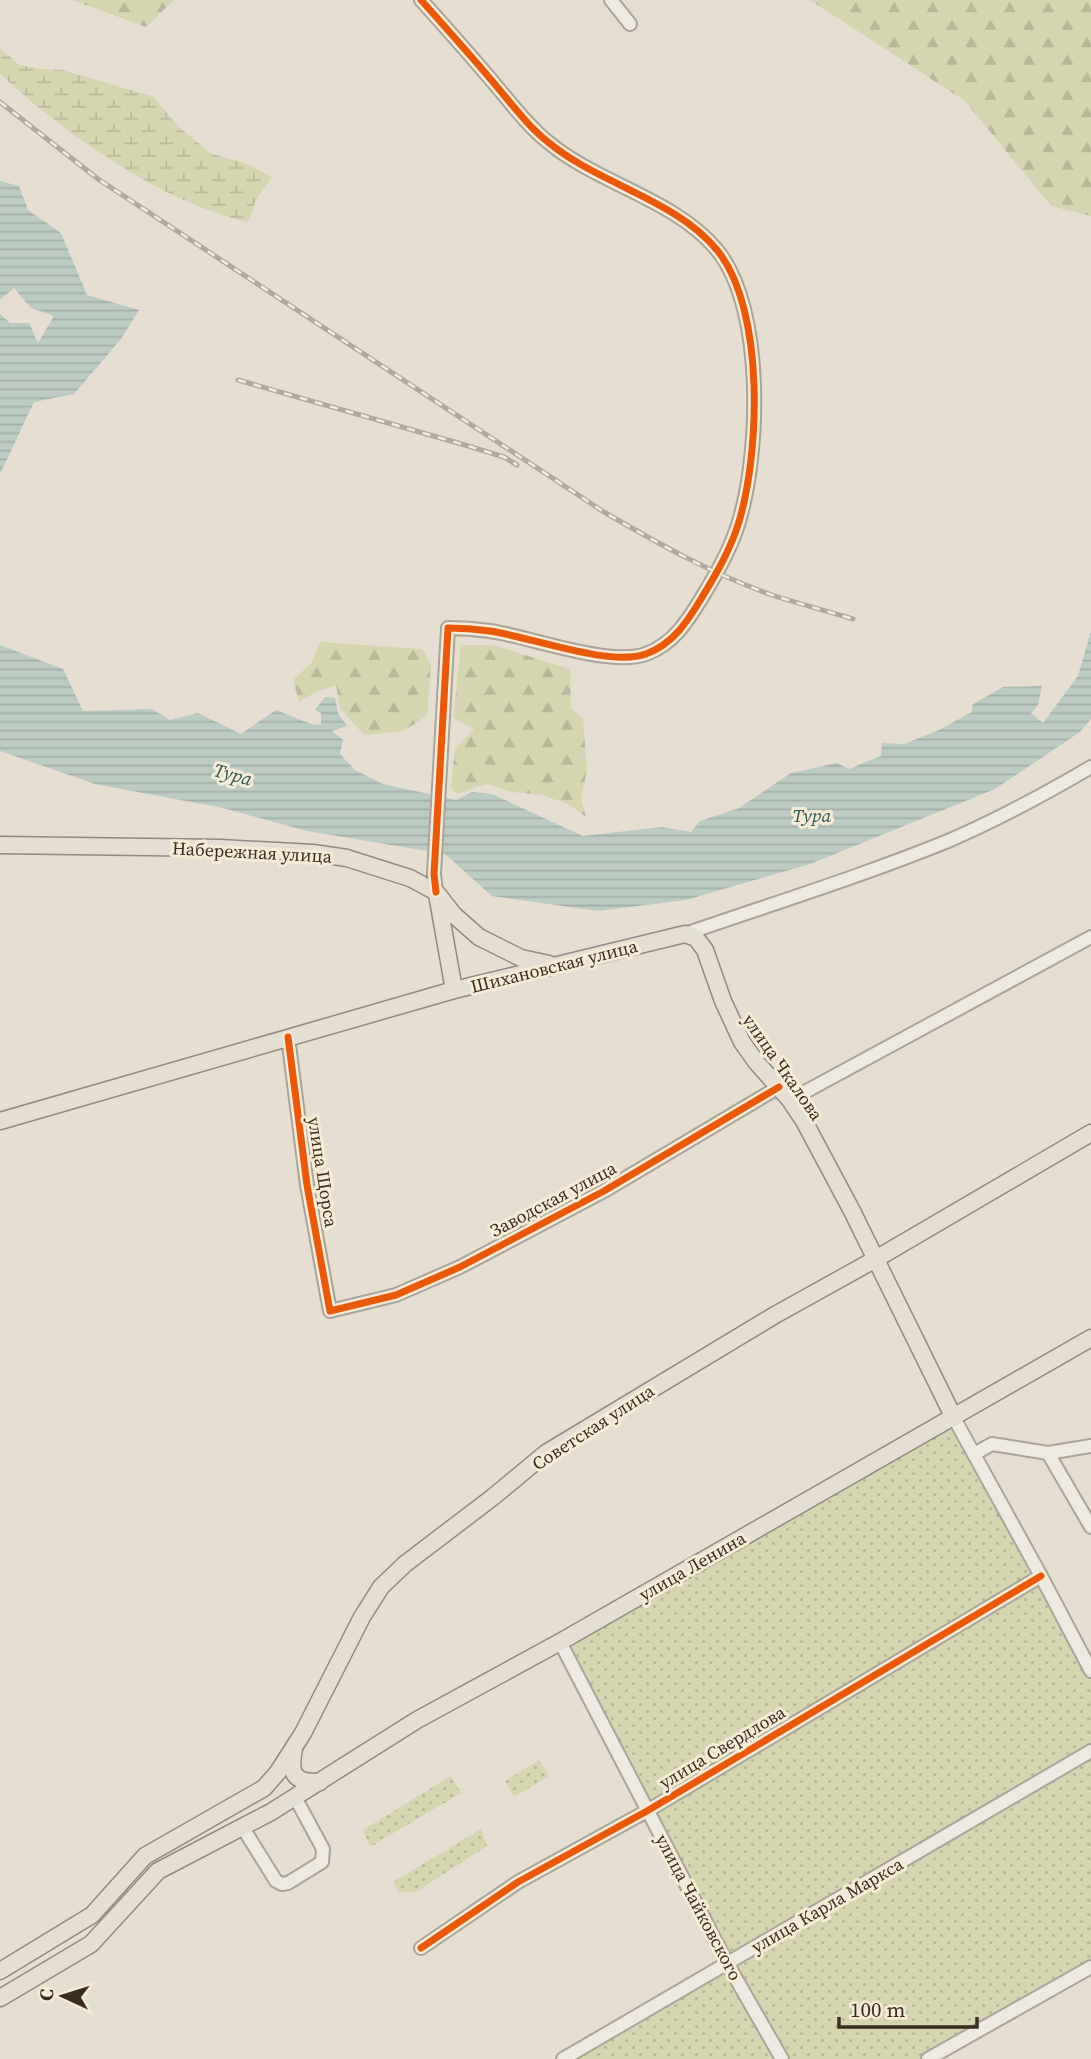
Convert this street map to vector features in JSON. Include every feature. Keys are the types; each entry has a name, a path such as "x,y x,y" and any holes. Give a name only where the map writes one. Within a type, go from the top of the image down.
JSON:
{"main road":[{"name":"Набережная улица","path":"0,845 206,847 313,853 347,858 380,867 436,892 454,915 479,937 520,958 555,965"},
{"path":"436,892 454,990"},
{"name":"Шихановская улица","path":"0,1121 454,990 684,934"},
{"name":"улица Чкалова","path":"684,934 696,938 705,950 723,1002 742,1042 804,1121 852,1211 954,1418"},
{"name":"Советская улица","path":"0,1971 92,1915 144,1857 264,1788 295,1747 362,1617 381,1587 405,1564 493,1497 546,1452 775,1315 1091,1133"},
{"name":"улица Ленина","path":"0,1998 88,1946 157,1872 243,1828 417,1720 560,1642 1091,1338"},
{"path":"295,1747 292,1770 298,1779 320,1782"},
{"path":"278,1772 295,1797"},
{"path":"232,1808 243,1828"},
{"path":"144,1857 153,1862 157,1872"},
{"path":"97,1909 99,1916 109,1924"},
{"path":"75,1925 87,1935 88,1946"}],"street":[{"path":"421,0 527,122 549,143 683,221 718,252 740,296 749,335 754,410 744,499 737,528 718,573 683,628 665,644 637,657 605,655 491,631 448,628 434,874 436,892"},
{"path":"611,0 630,24"},
{"name":"Шихановская улица","path":"684,934 794,898 948,841 1091,767"},
{"path":"790,1100 1091,937"},
{"name":"улица Щорса","path":"288,1037 307,1185 330,1311"},
{"name":"Заводская улица","path":"330,1311 396,1295 460,1267 604,1191 779,1087"},
{"name":"улица Чкалова","path":"954,1418 1091,1671"},
{"path":"974,1454 992,1444 1048,1453 1091,1446"},
{"path":"1048,1453 1091,1527"},
{"name":"улица Свердлова","path":"421,1948 518,1882 647,1811 1041,1576"},
{"name":"улица Чайковского","path":"560,1642 727,1962 782,2059"},
{"name":"улица Карла Маркса","path":"563,2059 1091,1751"},
{"path":"243,1828 276,1881 288,1883 322,1862 324,1856 323,1849 295,1797"},
{"path":"928,2059 1091,1967"}],"green space":[{"path":"72,0 174,0 146,27"},
{"path":"810,0 1091,0 1091,216 1051,206 965,101"},
{"path":"0,48 19,65 62,70 152,96 180,128 212,154 245,163 272,177 256,200 248,222 215,213 182,199 84,142 0,74"},
{"path":"320,642 422,649 431,664 427,716 403,731 364,735 340,708 336,685 299,702 293,680 312,662"},
{"path":"461,645 493,645 570,669 571,708 583,718 587,769 581,800 586,817 568,804 542,795 512,792 486,784 457,794 451,787 455,749 474,729 453,718"},
{"path":"954,1418 1091,1671 1091,1967 928,2059 563,2059 727,1962 560,1642"},
{"path":"539,1760 549,1776 514,1797 505,1781"},
{"path":"451,1776 461,1793 370,1847 363,1830"},
{"path":"481,1829 487,1846 416,1892 398,1892 393,1882"}],"water":[{"path":"0,181 19,186 28,210 61,233 87,295 139,310 121,339 74,394 34,402 0,474 0,314 10,323 29,323 38,343 54,316 31,308 14,288 0,300"},
{"name":"Тура","path":"1091,631 1091,719 1080,732 995,789 810,864 686,900 598,911 492,896 445,854 307,831 223,808 95,784 0,751 0,645 63,669 83,711 152,709 170,720 198,713 241,734 276,710 311,724 321,725 321,713 315,710 325,697 335,698 338,713 347,726 332,731 343,740 340,754 355,770 383,784 456,800 472,792 492,794 583,836 662,827 691,832 700,821 739,808 791,773 837,763 849,769 881,756 882,743 904,744 939,730 972,712 972,705 1003,687 1042,686 1038,705 1031,713 1043,723 1078,676"}],"railway":[{"path":"0,102 98,179 604,512 730,579 775,596 853,619"},
{"path":"238,380 465,445 504,457 517,465"}],"cycle path":[{"path":"421,0 541,136 568,157 680,218 700,232 717,250 733,276 744,309 751,346 754,386 750,464 737,528 721,565 696,608 672,638 646,654 612,657 570,650 507,634 448,628 434,874 436,892"},
{"path":"288,1037 307,1185 330,1311 396,1295 460,1267 604,1191 779,1087"},
{"path":"421,1948 518,1882 647,1811 1041,1576"}]}
